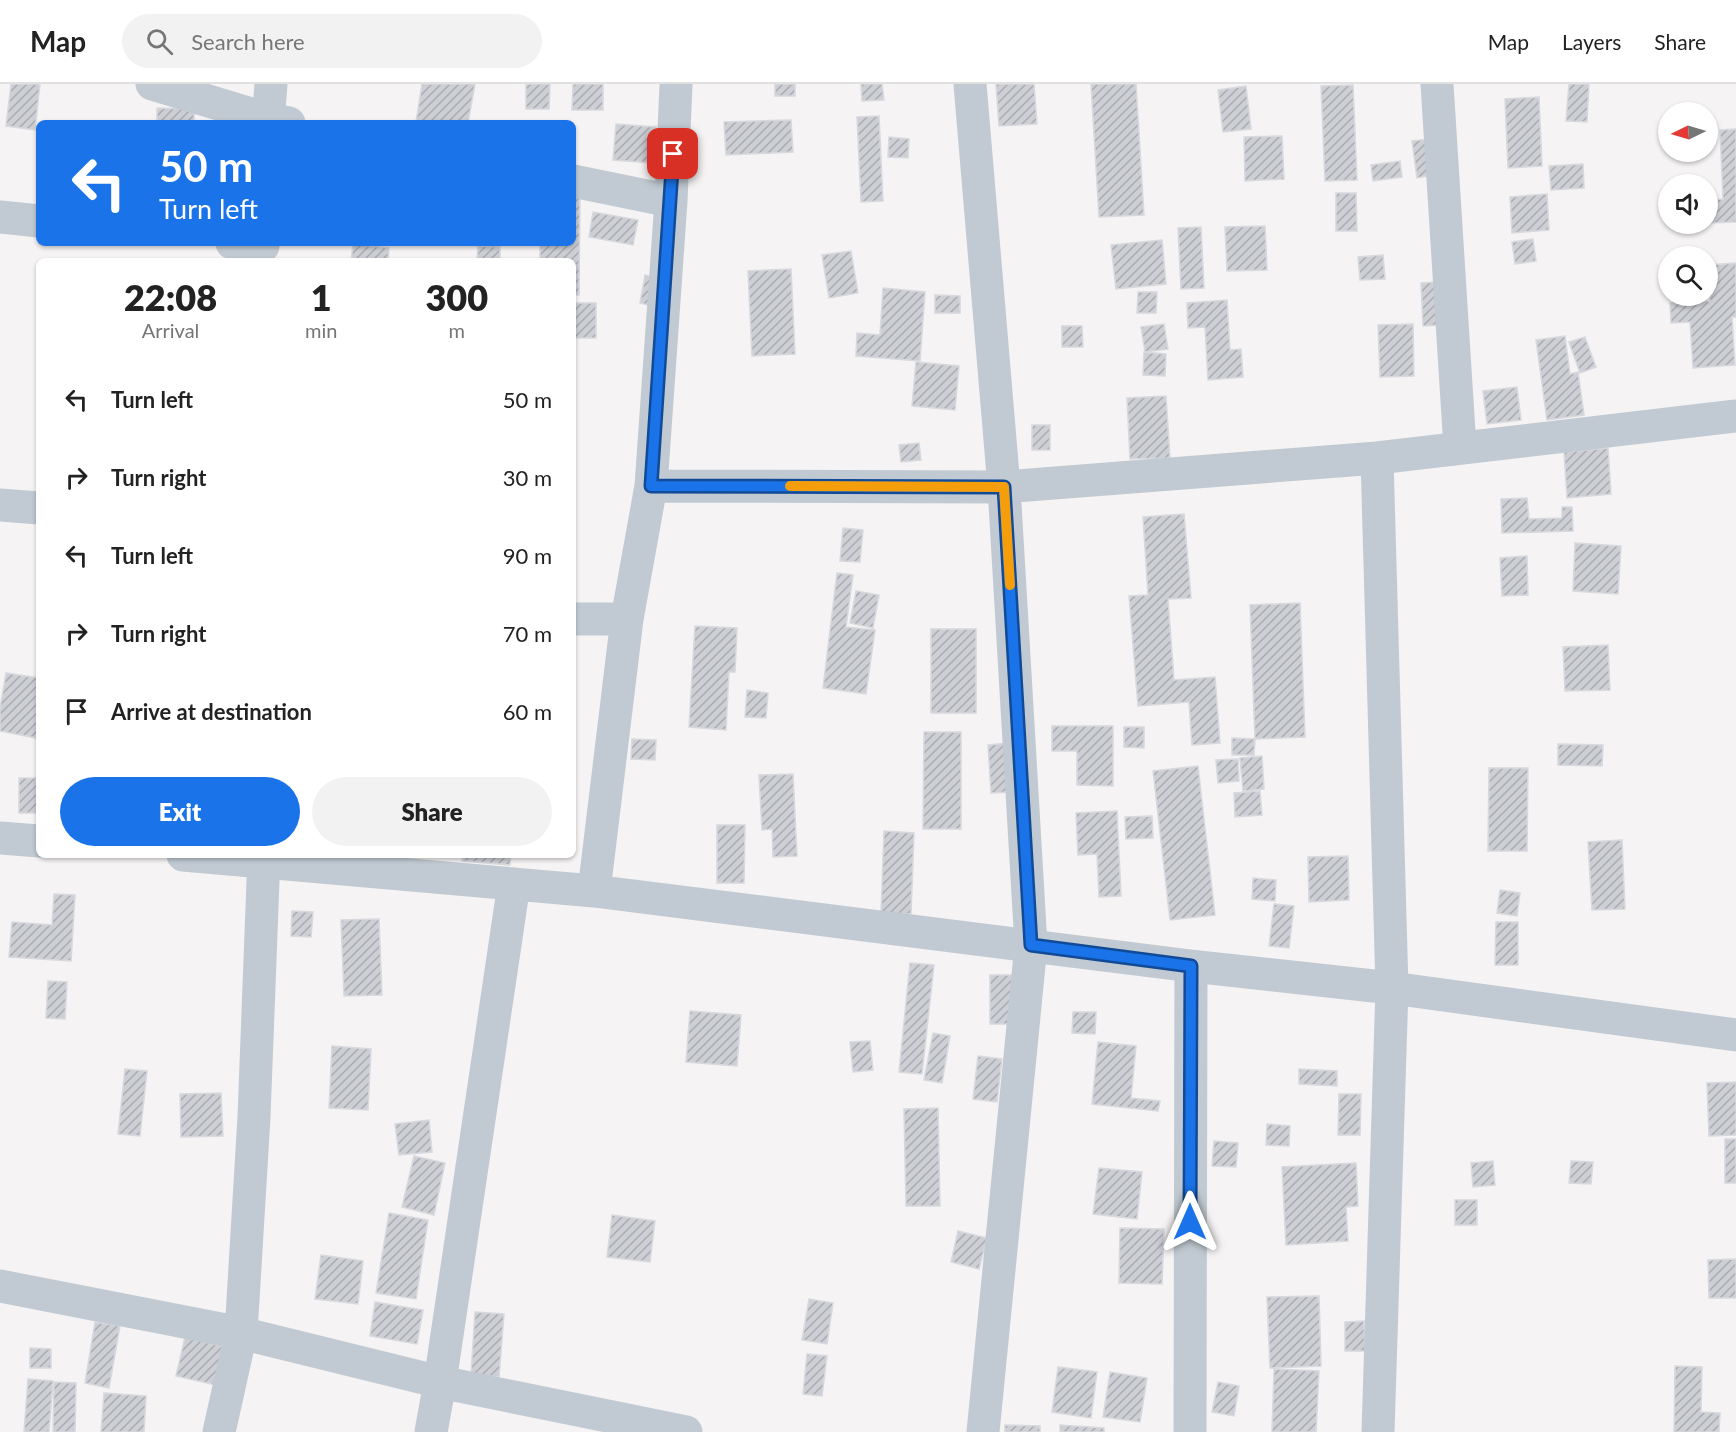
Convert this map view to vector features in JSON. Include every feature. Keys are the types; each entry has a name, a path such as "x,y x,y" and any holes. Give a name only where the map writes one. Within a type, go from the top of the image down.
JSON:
{"street":[{"path":"152,84 269,120"},
{"path":"271,84 275,120"},
{"path":"594,891 627,620 651,486 671,201 676,84"},
{"path":"970,84 1004,487 1031,945 983,1432"},
{"path":"1437,84 1460,448"},
{"path":"576,182 671,201"},
{"path":"0,217 36,221"},
{"path":"651,486 1004,487 1377,458 1736,416"},
{"path":"1377,458 1392,988 1378,1432"},
{"path":"0,505 36,508"},
{"path":"576,619 627,620"},
{"path":"0,838 36,841"},
{"path":"244,858 594,891 1191,966 1392,988 1736,1035"},
{"path":"219,1432 241,1333 254,1117 264,859"},
{"path":"431,1432 514,884"},
{"path":"1190,1432 1191,966"},
{"path":"0,1286 241,1333 440,1382 686,1432"}],"building":[{"path":"11,84 40,84 35,130 6,126"},
{"path":"422,84 475,84 469,120 416,120"},
{"path":"526,84 550,84 549,109 526,109"},
{"path":"573,84 603,84 603,110 572,110"},
{"path":"775,84 795,84 795,96 775,96"},
{"path":"861,84 882,84 884,100 862,101"},
{"path":"996,84 1034,84 1037,124 999,126"},
{"path":"1091,84 1136,84 1144,215 1099,217"},
{"path":"1569,84 1589,84 1587,122 1566,121"},
{"path":"1353,85 1357,180 1325,181 1321,86"},
{"path":"1246,86 1251,129 1223,132 1218,90"},
{"path":"1539,97 1542,166 1508,168 1505,99"},
{"path":"157,108 194,109 194,120 157,120"},
{"path":"879,116 883,201 861,202 857,117"},
{"path":"791,120 793,152 726,155 724,122"},
{"path":"616,124 656,127 652,163 613,160"},
{"path":"1736,129 1736,222 1718,223 1718,199 1723,199 1720,130"},
{"path":"1282,136 1284,179 1245,181 1244,137"},
{"path":"889,137 909,139 908,158 888,157"},
{"path":"1429,139 1434,175 1417,178 1412,141"},
{"path":"1400,161 1402,177 1373,181 1371,165"},
{"path":"1583,164 1584,188 1551,190 1549,166"},
{"path":"576,191 580,191 579,295 576,295 576,258 540,258 540,246 576,246"},
{"path":"1336,193 1356,193 1357,231 1336,231"},
{"path":"1547,194 1549,230 1512,233 1510,197"},
{"path":"593,212 638,220 633,245 589,237"},
{"path":"1265,226 1267,270 1227,271 1225,227"},
{"path":"1201,227 1204,288 1181,289 1178,228"},
{"path":"1533,239 1536,261 1515,264 1512,242"},
{"path":"1162,240 1166,284 1116,289 1111,245"},
{"path":"353,246 389,248 388,258 351,258"},
{"path":"478,246 500,247 500,258 477,258"},
{"path":"851,251 858,293 829,298 822,255"},
{"path":"1383,255 1385,279 1360,280 1358,257"},
{"path":"1736,263 1736,317 1732,317 1735,365 1693,368 1690,322 1671,323 1670,306 1718,306 1718,264"},
{"path":"791,269 795,354 752,356 748,271"},
{"path":"645,275 661,279 656,307 640,303"},
{"path":"1437,282 1440,325 1423,326 1421,283"},
{"path":"883,288 925,292 920,361 856,356 857,333 880,335"},
{"path":"1138,292 1157,292 1156,313 1137,313"},
{"path":"935,295 960,296 960,313 935,313"},
{"path":"1227,300 1230,350 1241,349 1243,377 1208,380 1205,327 1188,328 1187,303"},
{"path":"576,303 596,303 596,338 576,338"},
{"path":"1164,324 1168,349 1145,352 1141,327"},
{"path":"1413,324 1414,376 1380,377 1378,325"},
{"path":"1062,326 1082,326 1083,347 1062,347"},
{"path":"1565,336 1570,374 1578,372 1584,415 1547,420 1536,340"},
{"path":"1585,337 1596,367 1580,373 1569,342"},
{"path":"1144,352 1166,354 1165,376 1143,375"},
{"path":"916,362 959,366 955,410 912,406"},
{"path":"1517,387 1521,420 1487,424 1483,391"},
{"path":"1166,396 1170,458 1130,459 1127,398"},
{"path":"1032,425 1050,425 1050,450 1032,450"},
{"path":"919,443 921,460 901,462 899,445"},
{"path":"1608,448 1611,494 1567,498 1564,452"},
{"path":"1527,498 1529,519 1562,518 1562,507 1572,507 1573,531 1502,533 1501,499"},
{"path":"1184,514 1191,598 1168,599 1174,680 1215,677 1220,743 1192,745 1189,702 1138,706 1129,596 1148,595 1143,517"},
{"path":"843,528 863,530 860,562 840,561"},
{"path":"1575,543 1621,546 1618,594 1573,591"},
{"path":"1527,556 1528,595 1502,596 1500,558"},
{"path":"837,573 853,575 846,627 875,630 866,694 823,688"},
{"path":"856,591 879,595 873,628 850,623"},
{"path":"1300,603 1305,737 1255,739 1250,605"},
{"path":"695,626 737,628 735,672 729,672 726,730 689,727"},
{"path":"931,629 976,629 976,713 931,713"},
{"path":"1608,645 1610,690 1565,691 1563,647"},
{"path":"6,673 36,678 36,738 0,731 0,708"},
{"path":"747,690 768,693 766,718 745,717"},
{"path":"1052,726 1113,726 1113,786 1077,785 1077,751 1052,751"},
{"path":"1124,727 1144,727 1144,748 1124,747"},
{"path":"924,732 961,732 961,829 923,829"},
{"path":"1232,738 1255,739 1254,755 1232,755"},
{"path":"632,739 656,740 655,760 631,759"},
{"path":"1008,743 1012,792 991,793 988,745"},
{"path":"1558,744 1603,745 1602,766 1558,765"},
{"path":"1262,756 1264,789 1243,791 1240,758"},
{"path":"1238,759 1239,781 1218,783 1216,760"},
{"path":"1198,766 1215,915 1170,920 1153,771"},
{"path":"1489,768 1528,768 1527,851 1488,851"},
{"path":"793,774 797,856 773,857 772,829 762,830 759,775"},
{"path":"19,778 36,778 36,813 19,813"},
{"path":"1260,791 1262,815 1235,817 1234,793"},
{"path":"1117,811 1121,896 1099,897 1097,854 1078,855 1076,813"},
{"path":"1152,816 1153,838 1126,839 1125,817"},
{"path":"717,825 745,825 744,883 717,883"},
{"path":"884,831 914,833 911,914 881,913"},
{"path":"1622,840 1625,909 1592,910 1588,842"},
{"path":"1348,856 1349,900 1309,902 1308,857"},
{"path":"462,858 511,858 510,865 462,861"},
{"path":"1253,878 1276,880 1275,901 1252,899"},
{"path":"1500,890 1520,893 1517,916 1497,913"},
{"path":"54,894 75,895 71,961 9,957 12,922 52,925"},
{"path":"1274,904 1294,906 1289,948 1269,946"},
{"path":"292,911 313,912 311,937 291,936"},
{"path":"379,919 382,995 344,996 341,920"},
{"path":"1496,922 1518,922 1518,965 1495,965"},
{"path":"910,963 934,965 922,1074 899,1072"},
{"path":"990,975 1012,975 1012,1024 990,1024"},
{"path":"48,981 67,982 65,1019 46,1018"},
{"path":"690,1011 741,1015 737,1066 686,1062"},
{"path":"1073,1012 1096,1012 1095,1034 1072,1033"},
{"path":"933,1033 950,1036 942,1083 924,1080"},
{"path":"870,1041 873,1070 853,1072 850,1042"},
{"path":"1098,1042 1136,1046 1131,1098 1160,1101 1158,1111 1092,1104"},
{"path":"332,1046 371,1049 368,1110 329,1108"},
{"path":"978,1056 1002,1059 997,1102 973,1099"},
{"path":"125,1069 147,1071 140,1136 118,1134"},
{"path":"1299,1069 1337,1071 1337,1086 1299,1084"},
{"path":"1736,1082 1736,1135 1709,1136 1707,1083"},
{"path":"221,1093 223,1136 181,1137 180,1094"},
{"path":"1339,1094 1361,1094 1360,1135 1338,1135"},
{"path":"938,1108 940,1206 906,1206 904,1109"},
{"path":"429,1120 432,1152 399,1155 395,1124"},
{"path":"1267,1124 1290,1126 1289,1146 1266,1145"},
{"path":"1725,1139 1736,1139 1736,1183 1725,1183"},
{"path":"1214,1141 1238,1143 1236,1167 1212,1166"},
{"path":"414,1156 445,1163 434,1215 402,1207"},
{"path":"1493,1161 1495,1185 1473,1187 1471,1163"},
{"path":"1571,1161 1593,1162 1591,1184 1569,1183"},
{"path":"1356,1163 1358,1206 1346,1207 1348,1241 1286,1245 1282,1167"},
{"path":"1099,1168 1142,1172 1137,1219 1093,1214"},
{"path":"1455,1200 1477,1200 1477,1225 1455,1225"},
{"path":"389,1213 428,1220 416,1299 376,1293"},
{"path":"612,1215 655,1221 650,1262 607,1257"},
{"path":"1120,1228 1164,1229 1162,1284 1119,1283"},
{"path":"958,1231 987,1238 979,1269 951,1262"},
{"path":"321,1255 363,1261 358,1304 315,1299"},
{"path":"1736,1259 1736,1298 1709,1298 1708,1260"},
{"path":"1319,1296 1321,1366 1270,1368 1267,1297"},
{"path":"809,1299 833,1303 827,1344 802,1340"},
{"path":"375,1302 423,1310 417,1344 370,1336"},
{"path":"475,1312 504,1314 499,1377 471,1374"},
{"path":"1364,1321 1365,1351 1345,1351 1345,1322"},
{"path":"95,1322 120,1326 109,1388 85,1383"},
{"path":"185,1337 225,1347 216,1385 176,1376"},
{"path":"30,1348 51,1349 51,1368 30,1368"},
{"path":"807,1354 827,1356 822,1396 803,1394"},
{"path":"1675,1366 1702,1367 1701,1412 1720,1413 1719,1432 1674,1432"},
{"path":"1058,1367 1097,1372 1091,1418 1052,1412"},
{"path":"1274,1369 1319,1371 1316,1432 1272,1432"},
{"path":"1110,1372 1147,1378 1140,1422 1103,1417"},
{"path":"28,1379 53,1381 49,1432 24,1432"},
{"path":"54,1382 76,1383 75,1432 53,1432"},
{"path":"1218,1382 1239,1386 1234,1416 1212,1412"},
{"path":"104,1393 146,1396 144,1432 101,1432"},
{"path":"1005,1425 1040,1426 1040,1432 1005,1432"},
{"path":"1060,1425 1104,1428 1104,1432 1060,1432"}],"slow traffic":[{"path":"790,486 1004,487 1010,585"}],"route":[{"path":"673,154 651,486 1004,487 1031,945 1191,966 1190,1222"}]}
